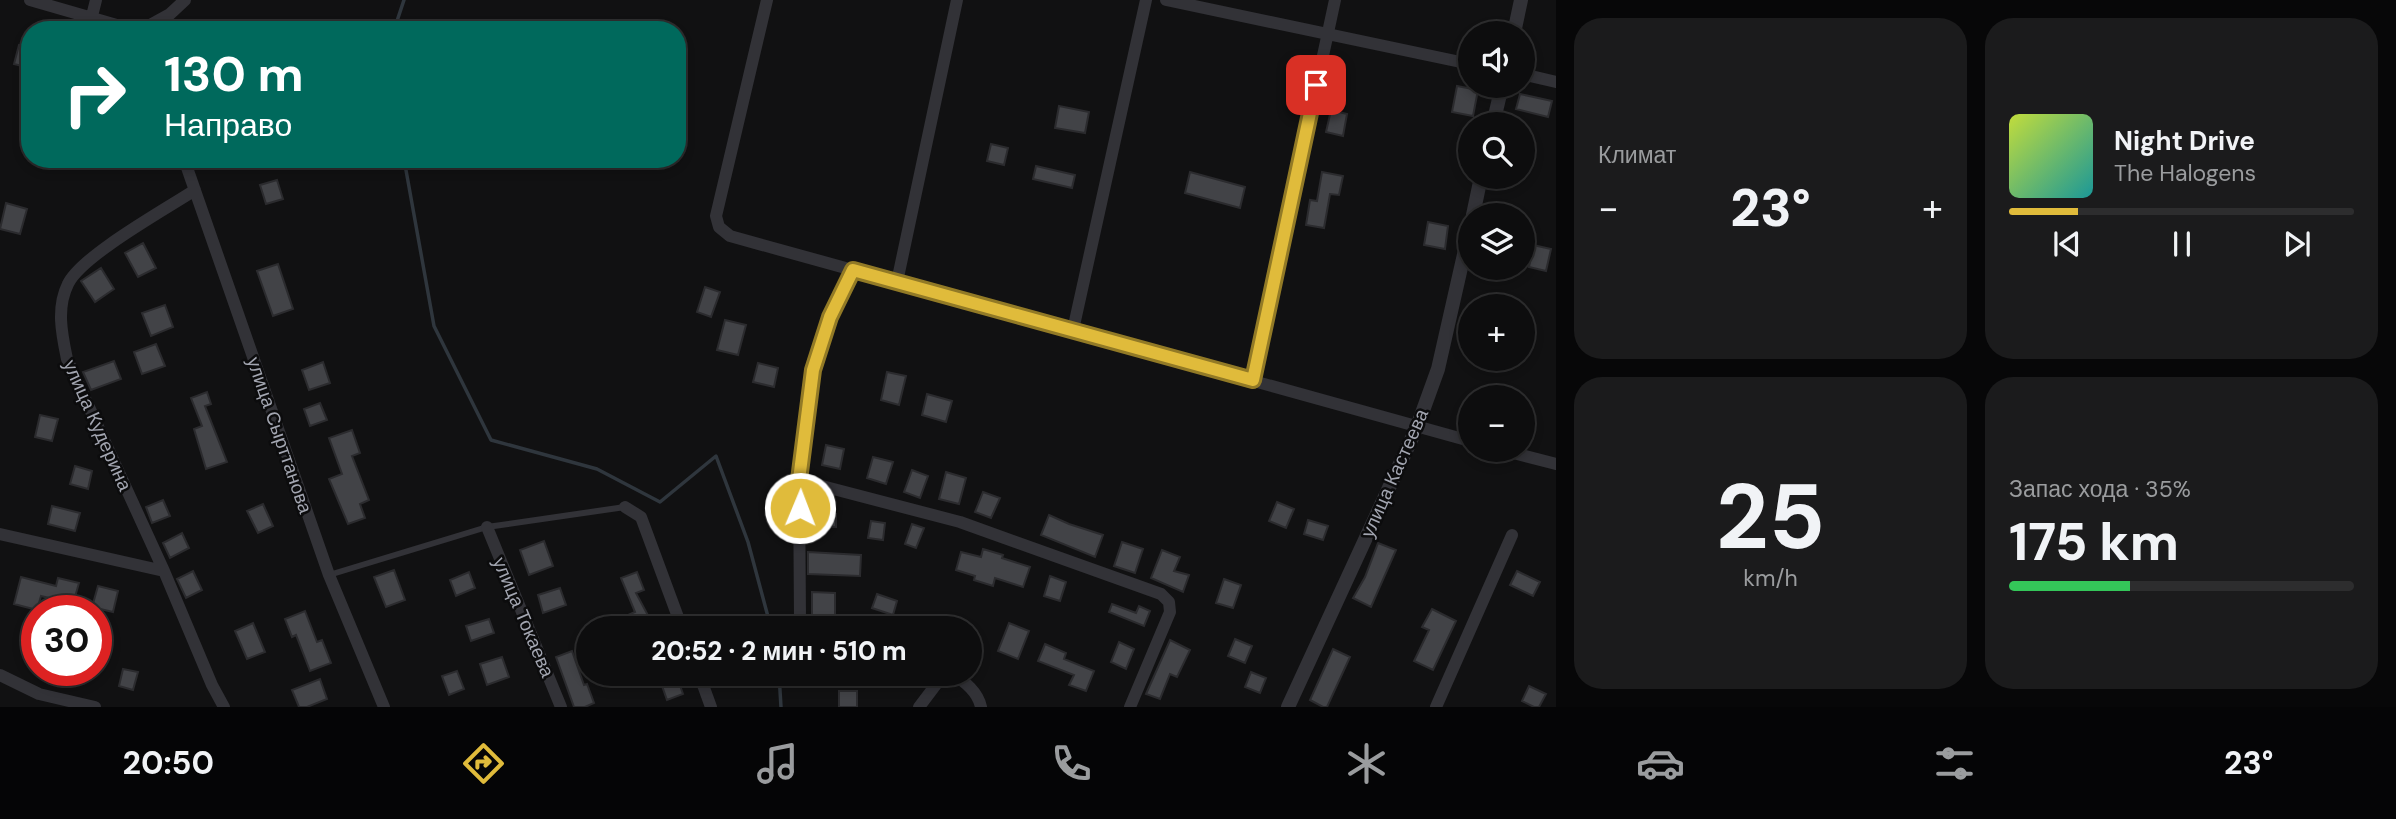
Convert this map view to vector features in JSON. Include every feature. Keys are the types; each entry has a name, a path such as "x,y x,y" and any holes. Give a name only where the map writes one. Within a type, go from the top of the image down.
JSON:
{"street":[{"path":"30,0 107,21"},
{"path":"92,16 96,0"},
{"path":"156,21 185,0"},
{"path":"767,0 716,216 719,227 730,236 1458,438"},
{"path":"897,282 957,0"},
{"path":"1073,330 1146,0"},
{"path":"1167,0 1458,61"},
{"path":"1253,380 1335,0"},
{"path":"1517,21 1521,0"},
{"path":"1535,78 1556,82"},
{"name":"улица Сырттанова","path":"187,168 329,575 384,707"},
{"name":"улица Кудерина","path":"195,190 87,261 68,284 59,323 67,359 224,707"},
{"path":"800,616 799,480 813,370 830,317 853,270"},
{"name":"улица Кастеева","path":"1288,707 1417,427 1438,369 1458,280"},
{"path":"1535,459 1556,464"},
{"path":"799,480 960,522 1161,594 1169,602 1170,612 1130,707"},
{"path":"625,507 641,517 678,616"},
{"name":"улица Токаева","path":"487,527 561,707"},
{"path":"0,534 164,571"},
{"path":"1436,707 1512,535"},
{"path":"0,675 41,701 95,707"},
{"path":"703,686 711,707"},
{"path":"919,707 935,686"},
{"path":"969,686 981,702 981,707"}],"lane":[{"path":"329,575 487,527 625,507"}],"building":[{"path":"19,45 21,46 21,66 14,64"},
{"path":"1457,86 1458,98 1476,98 1474,112 1452,112"},
{"path":"1535,97 1552,101 1548,117 1516,109 1519,98"},
{"path":"1059,106 1089,112 1085,133 1055,128"},
{"path":"1331,110 1347,114 1343,136 1326,132"},
{"path":"991,144 1008,148 1004,165 987,161"},
{"path":"1036,166 1075,175 1072,188 1033,179"},
{"path":"1190,172 1245,187 1240,208 1185,193"},
{"path":"1322,172 1343,176 1339,195 1330,194 1324,228 1306,225 1310,200 1317,201"},
{"path":"277,180 283,199 266,204 260,185"},
{"path":"6,203 27,209 20,234 0,229"},
{"path":"1428,222 1448,226 1445,249 1424,245"},
{"path":"143,243 156,268 138,277 125,253"},
{"path":"1535,245 1551,249 1546,271 1535,268"},
{"path":"278,264 293,309 273,316 257,271"},
{"path":"101,268 114,289 95,302 81,281"},
{"path":"705,287 720,292 711,317 697,312"},
{"path":"165,305 173,327 151,336 142,313"},
{"path":"725,320 746,325 738,355 717,350"},
{"path":"156,344 165,366 142,374 134,352"},
{"path":"114,361 121,379 91,390 83,372"},
{"path":"323,362 330,383 309,390 302,370"},
{"path":"758,363 778,368 774,387 753,382"},
{"path":"887,372 906,376 899,405 881,400"},
{"path":"207,392 211,404 205,406 227,462 206,469 194,429 202,426 191,398"},
{"path":"927,394 952,401 946,422 922,415"},
{"path":"320,403 327,420 310,426 304,409"},
{"path":"40,415 58,419 52,441 35,437"},
{"path":"352,430 360,453 352,456 369,500 360,504 365,518 348,524 329,479 342,474 329,438"},
{"path":"826,445 844,449 840,469 822,465"},
{"path":"873,457 893,462 886,484 867,478"},
{"path":"75,466 92,471 88,489 70,484"},
{"path":"912,470 928,476 920,498 904,492"},
{"path":"946,472 966,478 959,504 939,499"},
{"path":"983,492 1000,498 991,518 975,512"},
{"path":"163,500 170,516 152,523 146,507"},
{"path":"1277,502 1294,509 1286,528 1269,521"},
{"path":"263,504 273,526 258,533 247,511"},
{"path":"52,506 80,513 75,531 48,524"},
{"path":"808,513 836,514 836,527 808,526"},
{"path":"1049,515 1103,535 1095,557 1041,535"},
{"path":"1308,520 1328,526 1323,540 1304,534"},
{"path":"871,521 885,523 883,540 868,538"},
{"path":"912,524 924,528 916,548 905,544"},
{"path":"182,533 189,548 170,558 163,543"},
{"path":"544,541 553,566 529,575 520,550"},
{"path":"1122,542 1143,549 1135,573 1114,566"},
{"path":"1378,543 1396,550 1371,607 1353,598 1365,577"},
{"path":"983,549 1030,567 1023,587 995,578 993,586 956,570 961,552 981,557"},
{"path":"1162,550 1180,557 1174,571 1189,575 1183,592 1151,578"},
{"path":"808,552 861,555 860,576 808,574"},
{"path":"394,570 405,600 386,607 374,577"},
{"path":"193,571 202,590 186,598 177,579"},
{"path":"1517,571 1540,582 1533,596 1510,585"},
{"path":"469,572 475,588 456,596 450,580"},
{"path":"637,572 644,590 636,593 648,616 626,616 635,612 621,578"},
{"path":"1050,576 1066,582 1060,601 1044,596"},
{"path":"21,577 56,586 58,578 79,583 76,595 21,595 21,606 14,604"},
{"path":"1224,579 1241,585 1233,608 1216,603"},
{"path":"98,586 118,591 113,612 112,595 95,595"},
{"path":"560,588 566,605 543,613 538,595"},
{"path":"812,592 835,593 835,616 812,616"},
{"path":"877,594 897,601 893,615 872,608"},
{"path":"1112,604 1136,613 1139,606 1150,611 1144,626 1109,612"},
{"path":"1432,609 1456,621 1433,670 1414,661 1429,630 1422,627"},
{"path":"305,611 317,642 322,640 331,663 310,671 296,635 292,637 285,619"},
{"path":"489,619 494,633 471,641 466,626"},
{"path":"253,623 265,652 247,659 235,631"},
{"path":"1009,623 1029,631 1018,659 998,651"},
{"path":"1235,639 1252,646 1245,663 1228,656"},
{"path":"1170,640 1190,650 1177,677 1170,674 1160,699 1146,694"},
{"path":"1119,642 1134,649 1126,669 1111,662"},
{"path":"1045,644 1066,653 1064,659 1094,671 1086,691 1069,685 1074,675 1038,661"},
{"path":"1333,649 1350,657 1327,707 1323,707 1310,700"},
{"path":"572,651 576,662 576,686 588,686 594,703 585,707 574,707 556,657"},
{"path":"502,657 509,677 487,685 480,664"},
{"path":"123,669 138,672 133,690 119,686"},
{"path":"457,671 464,689 449,695 442,676"},
{"path":"1251,672 1266,678 1260,693 1245,687"},
{"path":"320,679 327,699 307,707 299,707 292,690"},
{"path":"662,686 680,686 683,694 667,700"},
{"path":"1529,686 1546,694 1539,707 1522,701"},
{"path":"839,691 857,691 857,707 839,707"}],"waterway":[{"path":"397,21 404,0"},
{"path":"406,168 434,326 491,440 597,469 660,502 716,456 748,542 768,616"},
{"path":"780,686 781,707"}],"route":[{"path":"800,508 799,480 813,370 830,317 853,270 1253,380 1316,85"}]}
